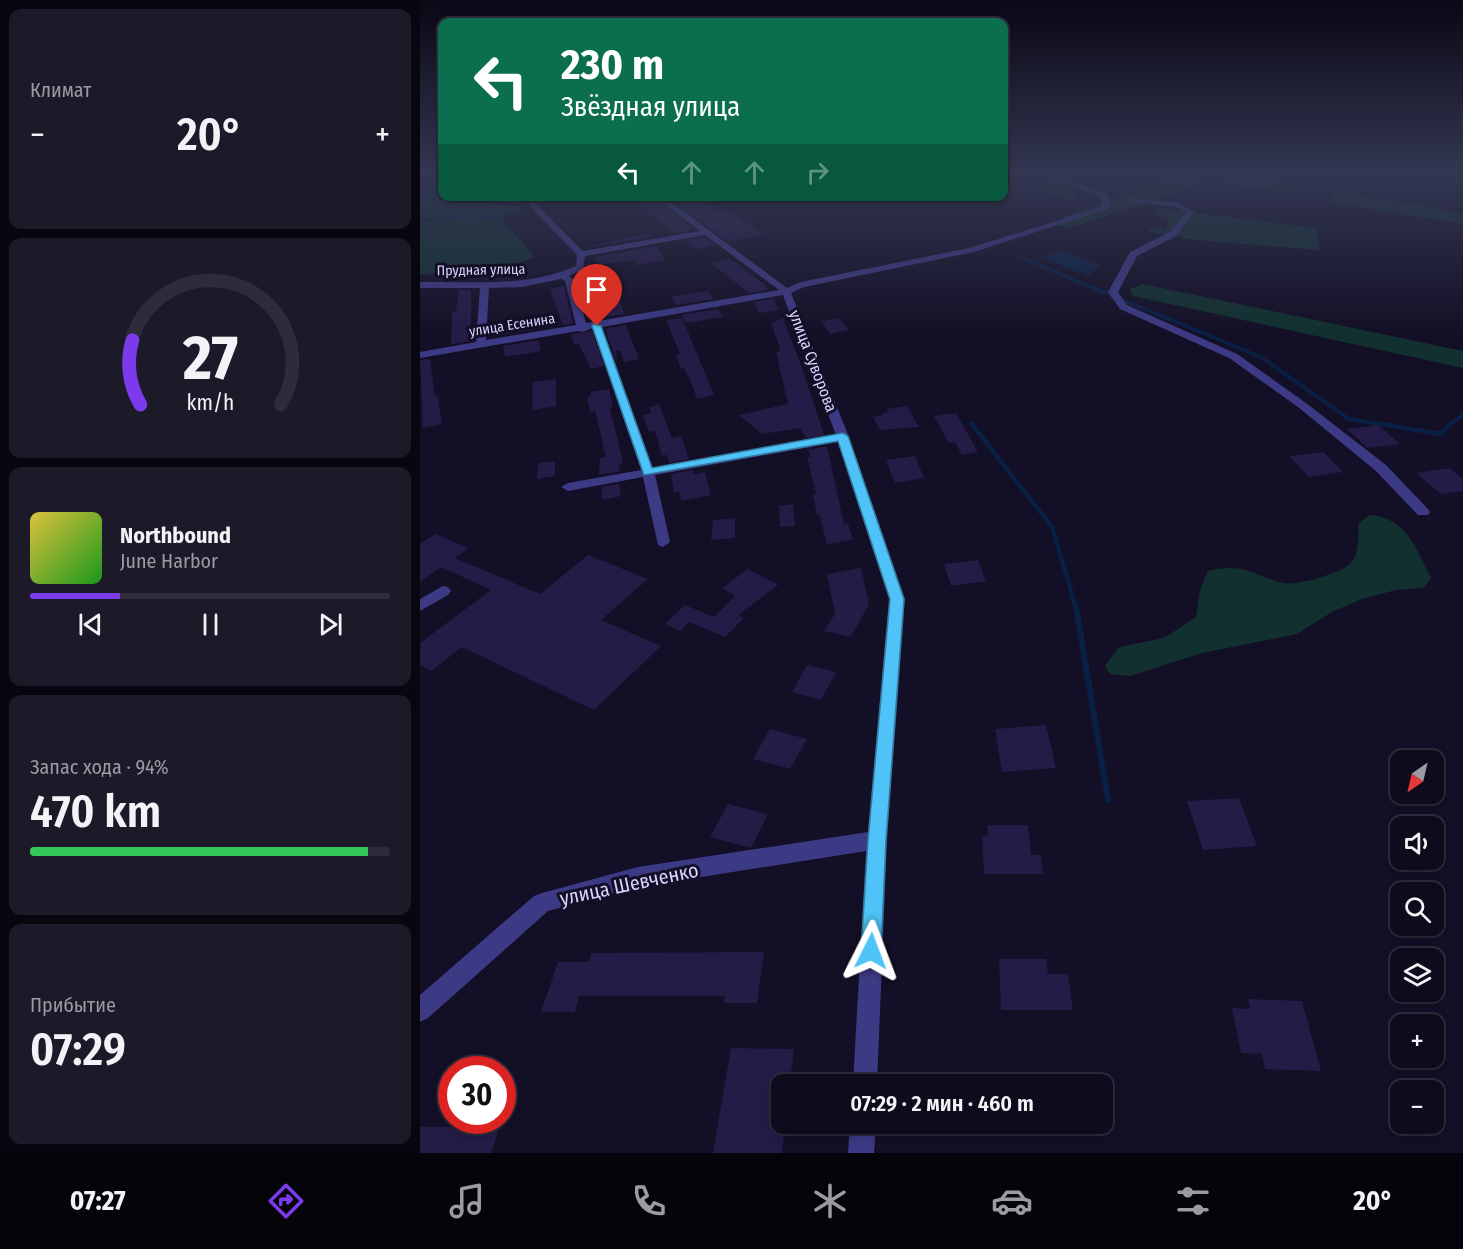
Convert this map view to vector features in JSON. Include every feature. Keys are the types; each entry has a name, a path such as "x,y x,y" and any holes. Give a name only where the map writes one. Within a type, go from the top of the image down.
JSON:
{"street":[{"path":"554,227 581,254 580,267 564,276 569,280 582,328"},
{"name":"улица Суворова","path":"698,227 780,285 786,292 843,436 897,599 877,840 865,1074"},
{"name":"улица Есенина","path":"420,355 786,292 801,285 971,250 1046,227"},
{"path":"1183,227 1169,239 1133,254 1113,292 1123,307 1233,356 1302,405 1381,468 1423,512"},
{"path":"581,254 705,232"},
{"name":"Прудная улица","path":"420,285 514,285 564,276"},
{"path":"481,343 486,284"},
{"path":"597,326 648,472 663,542"},
{"path":"568,487 843,436"},
{"path":"420,606 443,591"},
{"name":"улица Шевченко","path":"420,1010 542,903 638,878 877,840"},
{"path":"861,1153 862,1134"}],"green space":[{"path":"420,227 508,227 535,257 514,265 420,275"},
{"path":"1150,227 1166,229 1167,227 1317,228 1319,250 1196,240 1148,232"},
{"path":"1143,284 1463,351 1463,368 1133,296 1130,289"},
{"path":"1369,515 1392,521 1415,545 1431,578 1424,588 1396,590 1362,599 1332,612 1297,634 1202,653 1130,676 1110,674 1105,666 1119,647 1164,638 1196,617 1200,590 1208,571 1240,569 1284,583 1299,583 1345,568 1355,555 1359,523"}],"water":[{"path":"1059,250 1100,265 1088,276 1044,258"}],"building":[{"path":"667,227 691,227 695,230 675,233"},
{"path":"708,227 753,227 763,234 729,242"},
{"path":"647,233 650,237 591,247 591,246"},
{"path":"704,237 715,245 697,249 685,241"},
{"path":"656,246 665,260 637,265 634,260 598,265 595,257"},
{"path":"729,258 764,284 768,290 749,293 711,263"},
{"path":"596,279 609,298 619,296 624,314 588,320 577,283"},
{"path":"564,286 573,323 563,325 550,289"},
{"path":"459,290 471,290 471,341 451,344 452,313 456,312"},
{"path":"708,291 713,299 676,305 671,297"},
{"path":"773,299 779,310 759,313 754,302"},
{"path":"718,309 723,317 686,323 682,315"},
{"path":"682,318 714,395 697,399 684,368 681,369 676,355 680,354 666,320"},
{"path":"783,318 824,435 805,438 801,428 762,434 739,415 788,404 776,352 780,352 780,348 771,323"},
{"path":"840,318 849,330 830,334 821,321"},
{"path":"518,323 519,327 536,324 537,329 501,335 499,326"},
{"path":"626,325 639,359 624,362 620,350 616,351 617,363 605,329"},
{"path":"592,331 604,366 591,369 579,344 574,345 571,334"},
{"path":"539,340 541,351 505,357 503,346"},
{"path":"430,359 435,397 438,396 442,424 423,428 420,360"},
{"path":"556,379 556,406 532,410 533,382"},
{"path":"609,389 613,407 610,408 623,463 619,464 620,470 617,472 599,475 600,458 606,457 595,411 590,412 587,397 591,396 590,392"},
{"path":"659,404 672,438 681,436 689,459 669,463 667,455 662,456 655,431 649,432 643,415 651,413 649,407"},
{"path":"907,406 919,427 880,430 873,417 883,415 882,413 888,412 887,409"},
{"path":"956,413 978,452 962,455 955,442 949,443 934,416"},
{"path":"1378,425 1400,444 1368,448 1347,429"},
{"path":"827,446 844,524 848,523 853,540 827,544 819,514 817,515 813,495 816,494 807,457 811,457 808,450"},
{"path":"1323,452 1343,472 1309,477 1289,456"},
{"path":"915,456 924,478 895,483 886,460"},
{"path":"555,461 555,476 537,479 538,463"},
{"path":"1450,468 1463,480 1463,491 1441,494 1416,473"},
{"path":"693,470 694,474 705,472 711,495 681,501 680,492 674,493 671,474"},
{"path":"619,484 621,496 603,500 601,487"},
{"path":"793,504 795,526 780,527 779,506"},
{"path":"735,518 735,538 711,540 713,520"},
{"path":"435,534 469,548 455,558 540,594 588,555 648,579 601,620 661,646 594,710 462,647 431,671 420,665 420,643 491,590 441,567 420,582 420,544"},
{"path":"978,560 986,581 951,586 944,564"},
{"path":"861,568 869,604 851,637 824,631 835,614 827,574"},
{"path":"748,569 778,585 738,615 744,618 725,637 689,622 680,631 665,624 685,605 714,617 735,596 722,588"},
{"path":"807,665 836,672 821,700 792,692"},
{"path":"1046,725 1056,768 1002,772 995,729"},
{"path":"770,729 807,739 790,769 753,759"},
{"path":"1239,798 1257,846 1203,850 1187,801"},
{"path":"728,804 768,814 751,848 710,837"},
{"path":"987,825 1028,825 1031,855 1041,855 1043,874 984,874 982,837 988,836"},
{"path":"764,952 757,1003 724,1003 725,996 579,996 575,1012 541,1012 558,962 589,962 591,953"},
{"path":"999,959 1046,959 1048,974 1068,974 1073,1010 1001,1010"},
{"path":"1248,999 1302,1001 1321,1071 1265,1069 1262,1054 1241,1053 1232,1008 1250,1009"},
{"path":"731,1048 794,1049 791,1074 771,1074 771,1134 784,1134 782,1153 713,1153"},
{"path":"420,1127 438,1127 438,1134 497,1134 491,1153 420,1153"}],"waterway":[{"path":"1019,257 1082,283"},
{"path":"1079,282 1261,357 1349,419 1385,425"},
{"path":"1450,425 1463,414"},
{"path":"972,425 971,423 1052,527 1076,608"},
{"path":"1376,423 1440,434 1452,423"},
{"path":"1076,607 1108,800"}],"route":[{"path":"597,326 648,472 843,436 897,599 877,840 871,951"}]}
